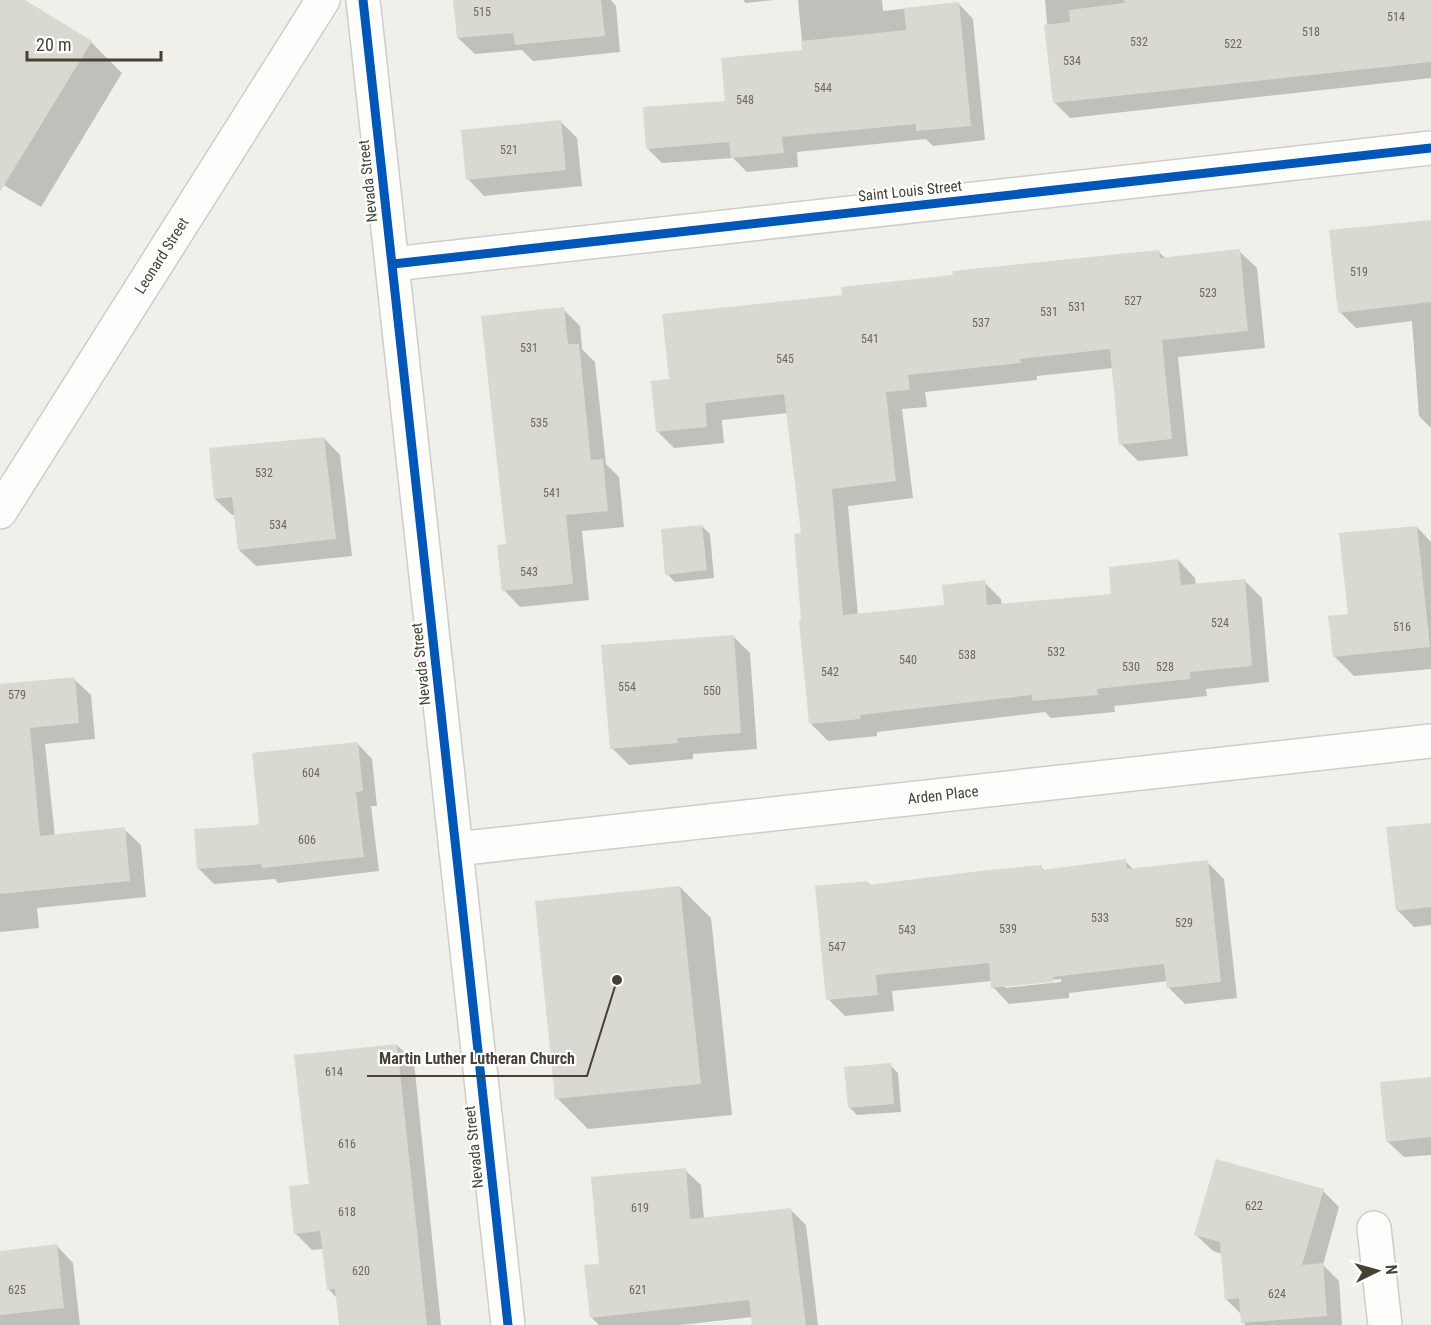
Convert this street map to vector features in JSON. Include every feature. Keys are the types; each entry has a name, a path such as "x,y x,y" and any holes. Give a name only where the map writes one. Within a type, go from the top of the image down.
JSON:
{"street":[{"name":"Leonard Street","path":"0,513 323,0"},
{"name":"Nevada Street","path":"363,0 508,1325"},
{"name":"Saint Louis Street","path":"393,264 1431,148"},
{"name":"Arden Place","path":"456,849 1431,741"},
{"path":"1374,1228 1385,1325"}],"building":[{"path":"0,0 25,0 92,41 0,192"},
{"path":"453,0 601,0 605,36 515,45 513,33 457,38"},
{"path":"1124,0 1431,0 1431,62 1053,103 1044,25 1070,22 1069,10 1125,3"},
{"path":"959,2 971,126 916,131 916,124 782,137 784,153 731,158 729,142 646,149 643,107 725,101 721,58 802,50 801,41 906,30 904,8"},
{"path":"561,120 566,170 466,180 461,130"},
{"path":"1431,220 1431,302 1338,313 1329,230"},
{"path":"1240,249 1248,331 1162,340 1172,439 1119,445 1110,349 1020,359 1021,363 908,375 910,390 886,392 896,481 832,489 843,615 944,605 942,585 985,580 987,605 1111,594 1109,567 1178,559 1181,585 1245,579 1252,666 1190,672 1190,679 1097,689 1098,695 1032,701 1032,695 860,715 861,719 809,724 799,621 801,620 794,534 801,533 784,394 705,403 707,427 656,432 651,381 669,379 662,314 842,295 841,287 953,275 952,271 1159,250 1160,258"},
{"path":"564,307 568,344 579,344 591,460 603,459 608,511 566,515 573,584 502,591 497,545 506,544 481,316"},
{"path":"324,437 336,539 238,550 232,497 214,499 209,448"},
{"path":"702,525 707,570 665,575 661,529"},
{"path":"1417,526 1430,647 1333,657 1328,616 1348,614 1339,533"},
{"path":"734,635 741,733 677,738 678,743 610,749 601,645"},
{"path":"75,677 79,723 30,728 40,836 125,827 130,881 0,894 0,684"},
{"path":"358,742 363,791 356,792 364,857 262,868 261,864 197,869 194,829 257,825 259,821 252,753"},
{"path":"1431,823 1431,907 1396,911 1386,827"},
{"path":"1126,859 1127,869 1208,860 1221,982 1167,988 1164,964 1053,977 1053,982 991,988 989,963 876,975 878,995 826,1000 815,886 867,881 868,885 1042,865 1042,870"},
{"path":"680,886 701,1084 555,1099 535,901"},
{"path":"397,1044 427,1325 339,1325 335,1289 327,1290 320,1231 294,1234 289,1186 309,1184 294,1055"},
{"path":"891,1063 894,1104 848,1108 844,1067"},
{"path":"1431,1077 1431,1137 1386,1142 1380,1082"},
{"path":"1216,1159 1324,1189 1302,1265 1323,1263 1327,1316 1241,1323 1239,1298 1225,1300 1220,1242 1194,1235"},
{"path":"686,1168 690,1219 791,1208 806,1325 752,1325 749,1300 590,1318 584,1265 599,1264 591,1177"},
{"path":"57,1244 64,1308 0,1315 0,1251"}],"cycle path":[{"path":"363,0 508,1325"},
{"path":"393,264 1431,148"}],"place":[{"name":"Martin Luther Lutheran Church","path":"617,980"}]}
